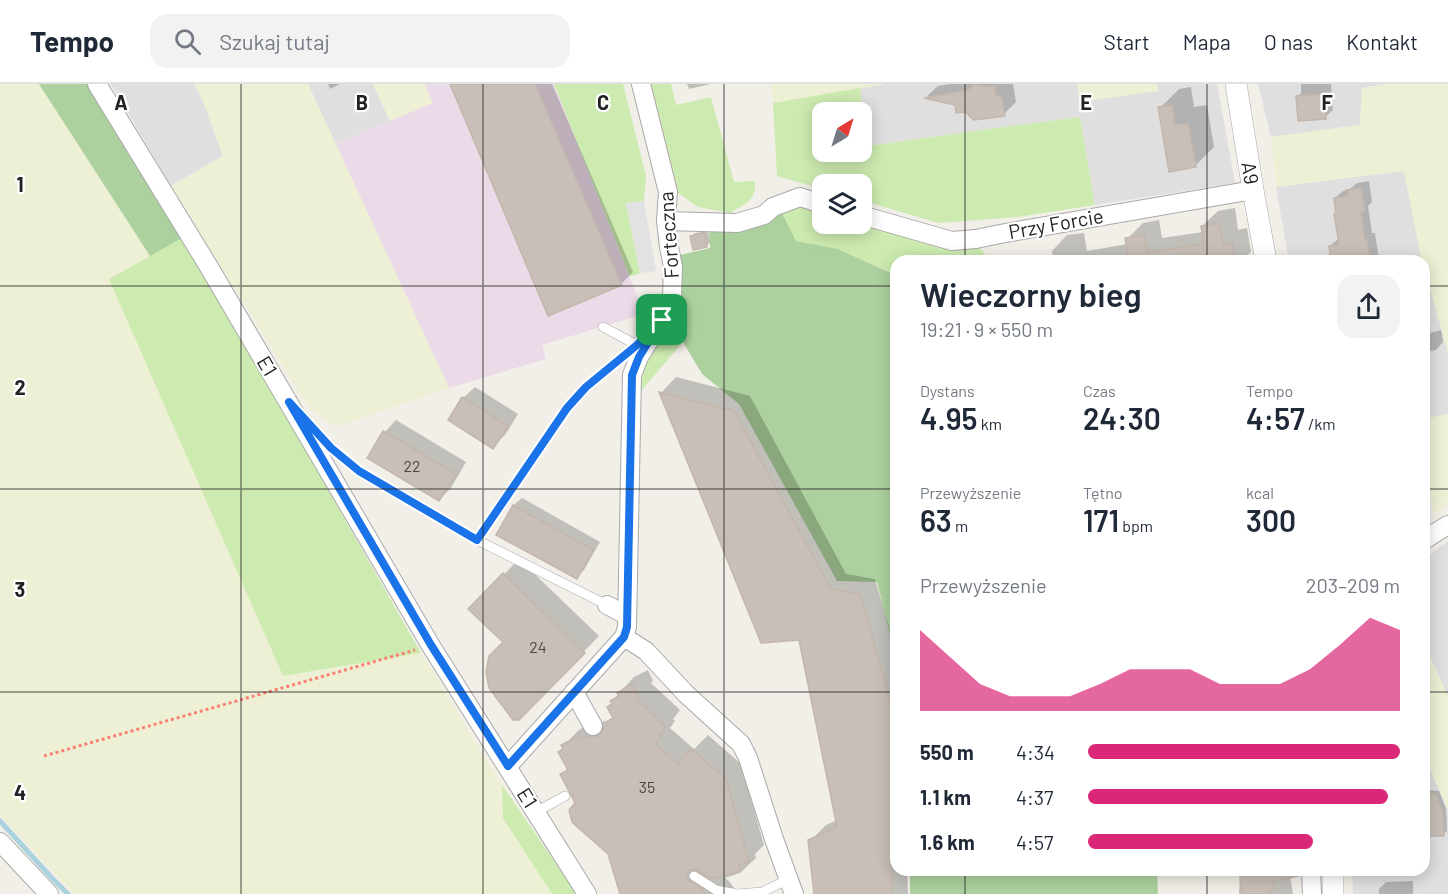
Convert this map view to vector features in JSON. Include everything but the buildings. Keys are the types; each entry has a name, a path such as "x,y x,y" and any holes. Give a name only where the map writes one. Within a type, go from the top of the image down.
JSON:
{"street":[{"name":"E1","path":"97,84 209,267 431,645 587,894"},
{"name":"Forteczna","path":"624,637 627,627 632,375 639,357 662,320 672,296 673,267 666,221 668,192 641,84"},
{"name":"A9","path":"1236,84 1265,255"},
{"name":"Przy Forcie","path":"872,218 952,241 976,239 1253,190"},
{"path":"666,221 737,223 764,215 773,207 800,197 812,201"},
{"path":"289,402 331,448"},
{"path":"1430,536 1448,525"},
{"path":"607,605 626,615"},
{"path":"508,766 624,637 646,651 686,694 741,744 748,758 791,887"},
{"path":"574,692 594,726"},
{"path":"0,842 49,894"},
{"path":"1311,876 1312,894"},
{"path":"1332,876 1333,894"}],"lane":[{"path":"477,540 567,408 586,387 637,345 662,320"},
{"path":"603,327 637,345"},
{"path":"331,448 359,471 477,540 607,605"},
{"path":"536,812 565,796"},
{"path":"694,876 716,890 737,894 791,887"}],"path":[{"path":"44,756 431,645"}],"shaded area":[{"path":"111,84 194,84 203,101 223,156 171,186"},
{"path":"308,84 373,84 390,121 335,144"},
{"path":"424,84 554,84 644,314 542,345 546,359 449,388 335,144 432,103"},
{"path":"886,84 1217,84 1235,183 1095,205 1080,117 872,145 872,102 862,102 860,88"},
{"path":"1258,84 1386,84 1362,88 1360,125 1271,137"},
{"path":"1404,170 1420,251 1448,247 1448,414 1430,418 1430,255 1288,255 1276,187"},
{"path":"644,201 656,271 640,273 626,203"},
{"path":"1448,541 1448,697 1430,656 1430,554"},
{"path":"1430,769 1448,810 1448,894 1353,894 1352,876 1430,876"}],"green space":[{"path":"0,84 39,84 150,256 110,279 283,676 421,653 502,785 503,818 552,894 74,894 0,815"},
{"path":"39,84 89,84 184,237 150,256"},
{"path":"194,84 308,84 449,388 336,427 309,408 171,186 223,156 203,101"},
{"path":"373,84 424,84 433,103 390,121"},
{"path":"554,84 623,84 646,176 644,201 626,204 640,273 630,277"},
{"path":"649,84 671,84 676,105 711,97 734,182 755,181 754,193 745,204 730,213 698,207 675,191"},
{"path":"771,84 886,84 773,103"},
{"path":"1077,84 1157,84 1158,91 1080,102"},
{"path":"1386,84 1448,84 1448,354 1430,288 1430,255 1421,255 1404,171 1276,187 1271,137 1360,125 1362,88"},
{"path":"860,88 862,102 812,102 812,162 872,162 872,145 1080,117 1095,205 1018,217 938,223 872,203 872,174 812,174 812,186 777,176 773,103"},
{"path":"796,204 812,207 812,234 872,234 872,226 977,244 985,255 890,255 890,273 838,249 795,241 782,213"},
{"path":"782,213 796,241 838,249 890,273 890,634 877,582 837,581 739,404 702,374 683,342 672,317 676,256 710,248 709,229"},
{"path":"184,237 421,653 283,676 109,279"},
{"path":"672,317 683,342 640,392 642,373 654,346"},
{"path":"1448,414 1448,504 1434,514 1430,491 1430,418"},
{"path":"1430,656 1448,697 1448,810 1430,769"},
{"path":"502,785 577,894 552,894 503,818"},
{"path":"910,876 1157,876 1158,894 910,894"}],"waterway":[{"path":"0,821 68,894"}],"route":[{"path":"662,320 639,357 632,375 627,627 624,637 508,766 431,645 289,402 331,448 359,471 477,540 567,408 586,387 637,345 662,320"}]}
